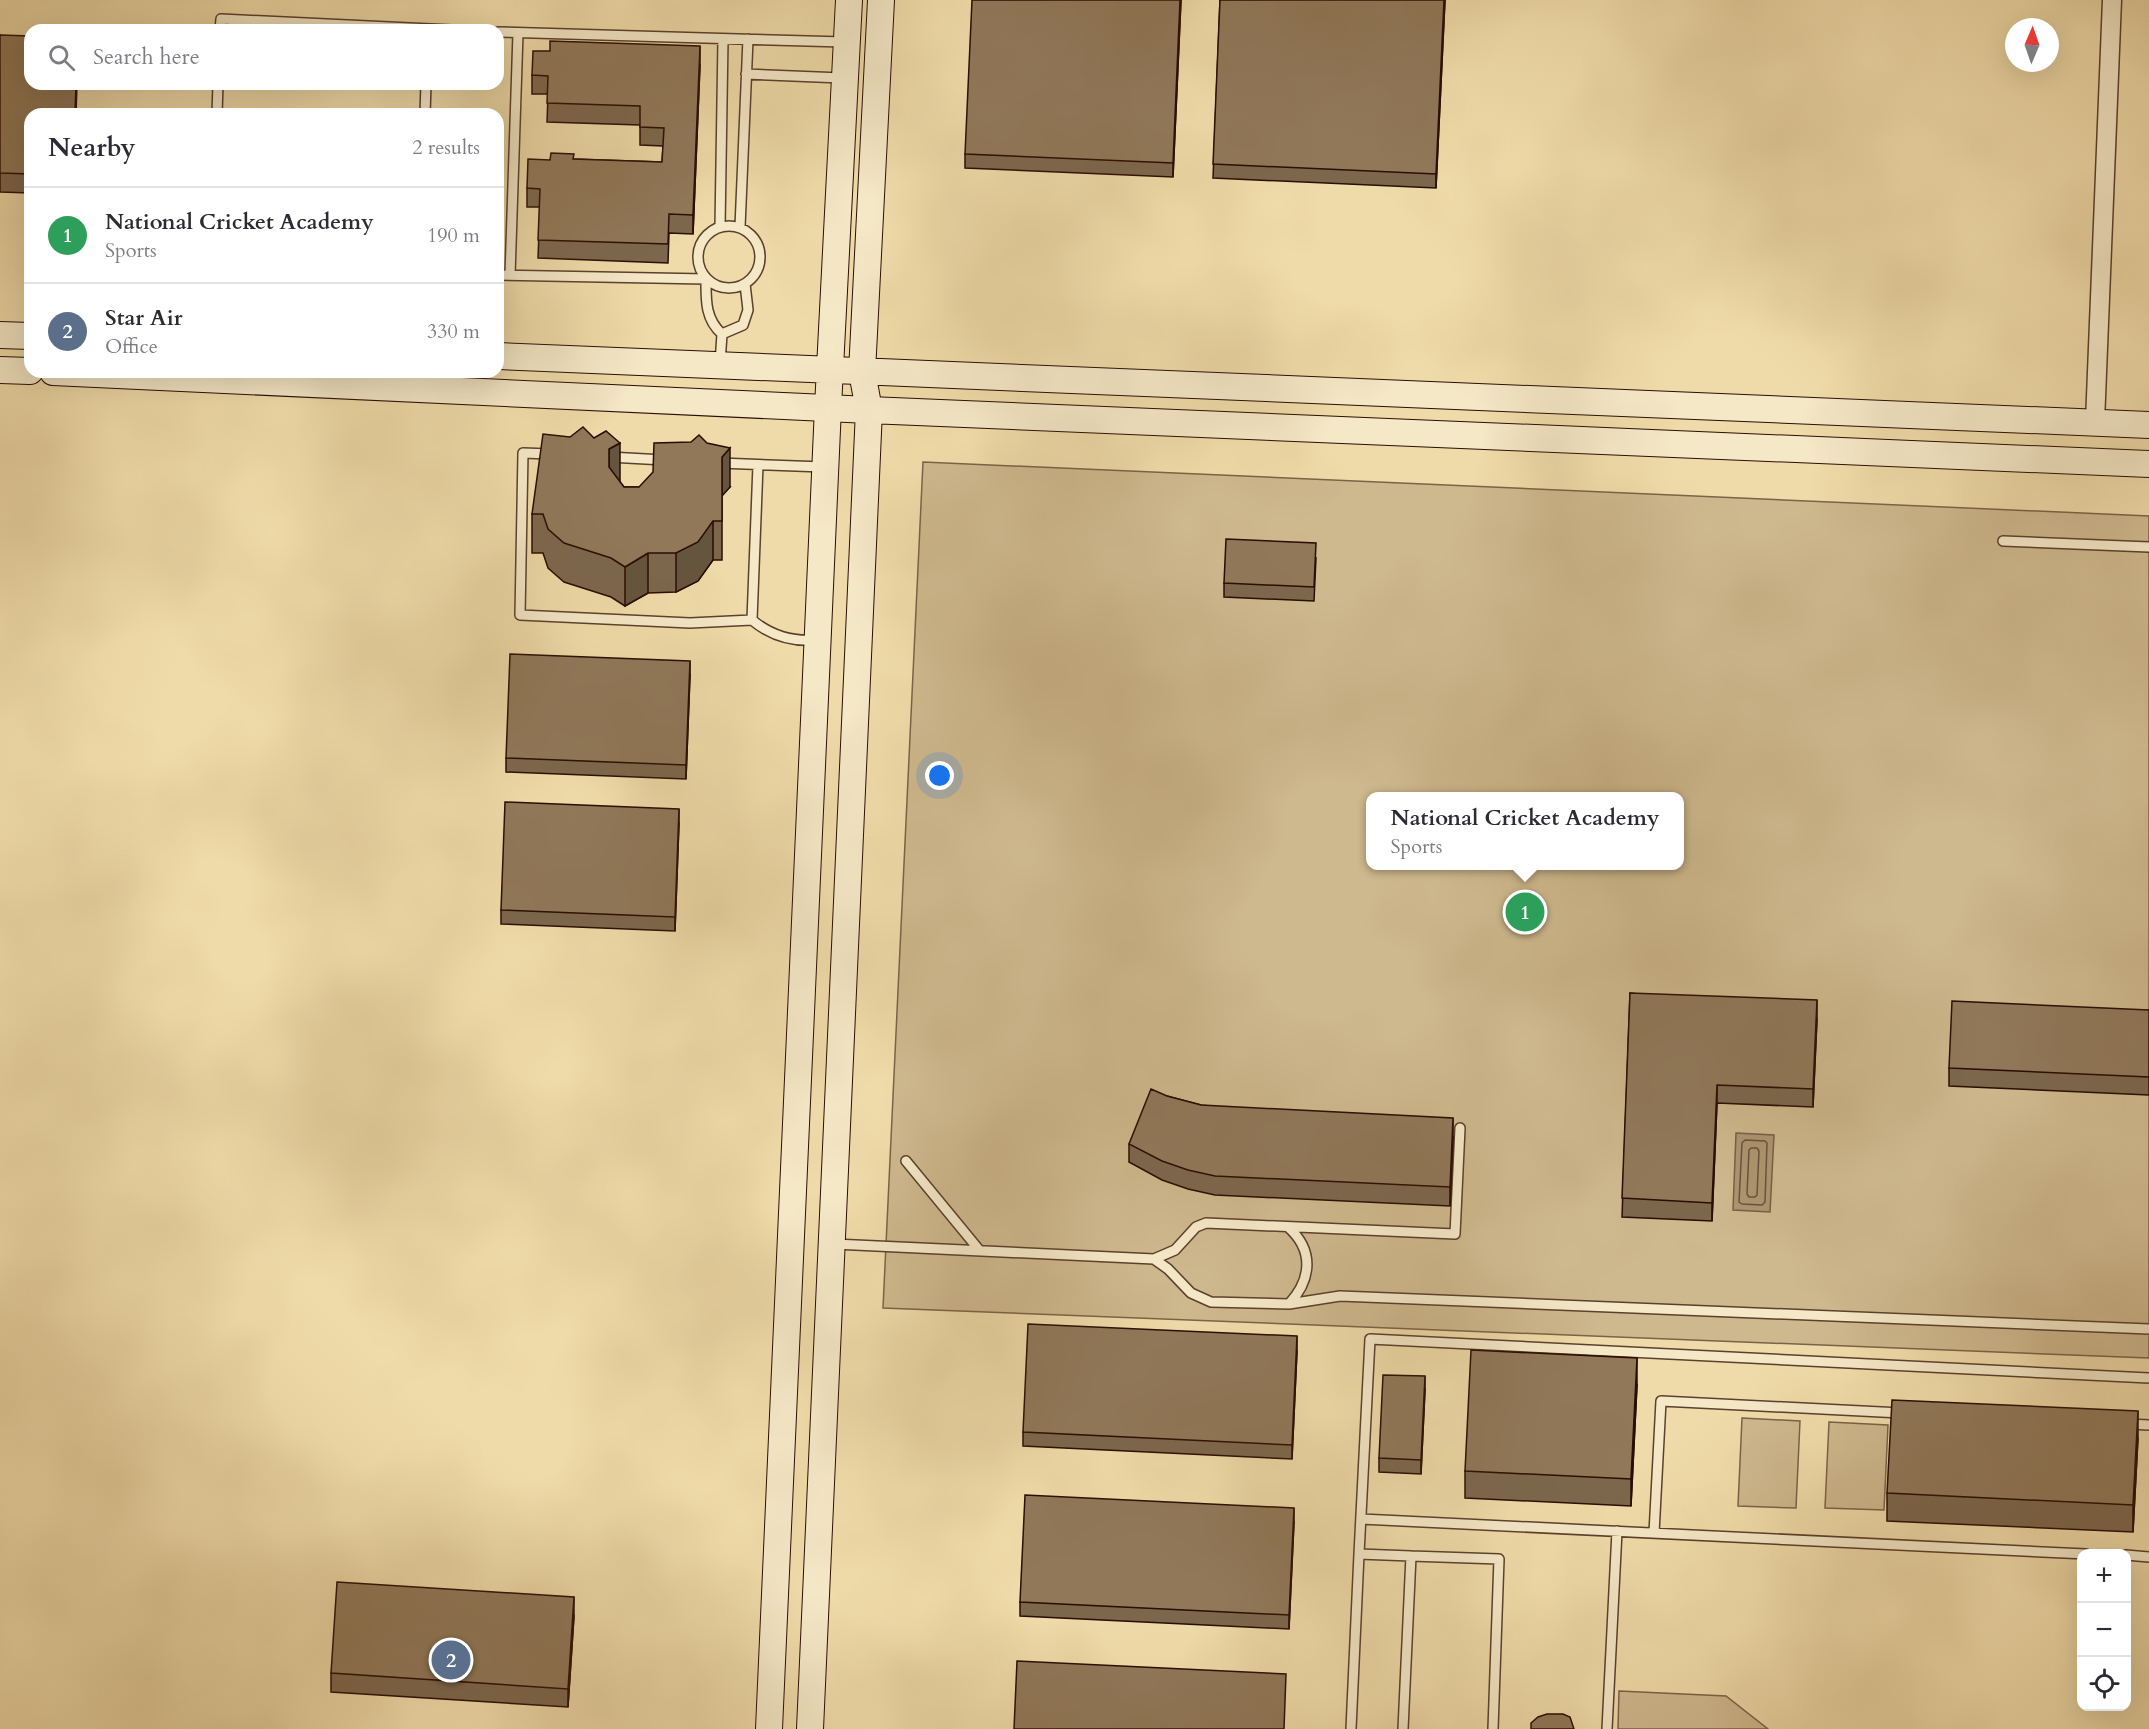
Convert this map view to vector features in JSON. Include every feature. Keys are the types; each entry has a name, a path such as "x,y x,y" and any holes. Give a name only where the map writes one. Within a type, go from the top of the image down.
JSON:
{"main road":[{"path":"769,1729 817,640 849,0"},
{"path":"810,1729 869,410 862,372 881,0"},
{"path":"0,335 24,336"},
{"path":"504,356 2149,424"},
{"path":"0,370 24,371"},
{"path":"186,378 869,410 2149,464"}],"street":[{"path":"2095,422 2112,0"}],"lane":[{"path":"221,24 221,19 324,24"},
{"path":"504,32 847,42"},
{"path":"510,275 518,33"},
{"path":"720,227 723,39"},
{"path":"740,227 748,39"},
{"path":"746,74 844,79"},
{"path":"217,108 218,90"},
{"path":"425,108 426,90"},
{"path":"730,225 740,227 749,232 760,249 759,269 746,285 726,288 715,285 706,279 700,270 699,249 710,232 730,225"},
{"path":"504,275 706,279"},
{"path":"706,279 706,306 712,326 722,334"},
{"path":"722,334 743,325 748,310 746,285"},
{"path":"720,366 722,334"},
{"path":"558,455 523,453 520,615 690,623 752,620 762,629 798,642 817,640"},
{"path":"593,456 675,460"},
{"path":"711,462 825,468"},
{"path":"752,620 758,465"},
{"path":"2003,541 2149,547"},
{"path":"832,1244 1154,1259 1174,1250 1196,1227 1206,1223 1455,1234 1460,1128"},
{"path":"906,1161 980,1251"},
{"path":"1287,1227 1301,1242 1307,1261 1303,1285 1289,1305"},
{"path":"1154,1259 1168,1269 1183,1287 1201,1299 1211,1302 1289,1305 1340,1296 2149,1329"},
{"path":"1351,1729 1370,1339 2149,1378"},
{"path":"1654,1533 1661,1401 1911,1413"},
{"path":"2113,1423 2149,1425"},
{"path":"1361,1519 2077,1554"},
{"path":"1607,1729 1617,1531"},
{"path":"1359,1554 1499,1559 1493,1729"},
{"path":"1403,1729 1411,1556"},
{"path":"2131,1556 2149,1557"}],"shaded area":[{"path":"923,462 2149,516 2149,1358 883,1308"},
{"path":"1742,1418 1800,1421 1796,1508 1738,1506"},
{"path":"1829,1422 1888,1425 1884,1510 1825,1508"},
{"path":"1619,1691 1726,1696 1768,1729 1618,1729"}],"water":[{"path":"1736,1133 1774,1135 1770,1212 1733,1210"}],"building":[{"path":"972,0 1180,0 1173,163 965,154"},
{"path":"1220,0 1444,0 1436,174 1213,164"},
{"path":"0,35 24,36 24,90 76,90 75,108 24,108 24,174 0,173"},
{"path":"550,41 700,46 693,215 669,214 668,244 538,240 540,189 527,188 528,159 550,160 551,153 574,154 573,159 662,162 664,128 640,127 640,106 547,103 548,76 532,75 533,51 550,51"},
{"path":"583,427 594,438 606,431 620,443 609,449 609,467 624,487 639,487 653,472 654,443 691,442 699,435 707,443 730,448 722,457 722,521 713,521 698,542 676,553 648,553 625,567 611,558 564,543 548,529 543,514 532,514 543,434 570,437"},
{"path":"1226,539 1316,543 1314,587 1224,583"},
{"path":"510,654 690,661 686,765 506,758"},
{"path":"505,802 679,809 675,917 501,910"},
{"path":"1630,993 1817,1000 1813,1089 1717,1085 1712,1203 1622,1198"},
{"path":"1952,1001 2149,1010 2149,1077 1949,1068"},
{"path":"1151,1089 1201,1105 1453,1118 1450,1187 1215,1176 1188,1170 1162,1161 1129,1144"},
{"path":"1028,1324 1297,1336 1292,1445 1023,1432"},
{"path":"1471,1350 1637,1358 1631,1479 1465,1471"},
{"path":"1383,1375 1425,1376 1421,1460 1379,1458"},
{"path":"1892,1400 2138,1411 2133,1505 1887,1493"},
{"path":"1025,1495 1294,1508 1289,1615 1020,1602"},
{"path":"337,1582 574,1597 568,1689 331,1673"},
{"path":"1017,1661 1286,1674 1284,1729 1014,1729"},
{"path":"1547,1714 1563,1714 1570,1717 1574,1729 1531,1729 1531,1723"}],"place":[{"name":"National Cricket Academy","path":"1525,912"},
{"name":"Star Air","path":"451,1660"}]}
